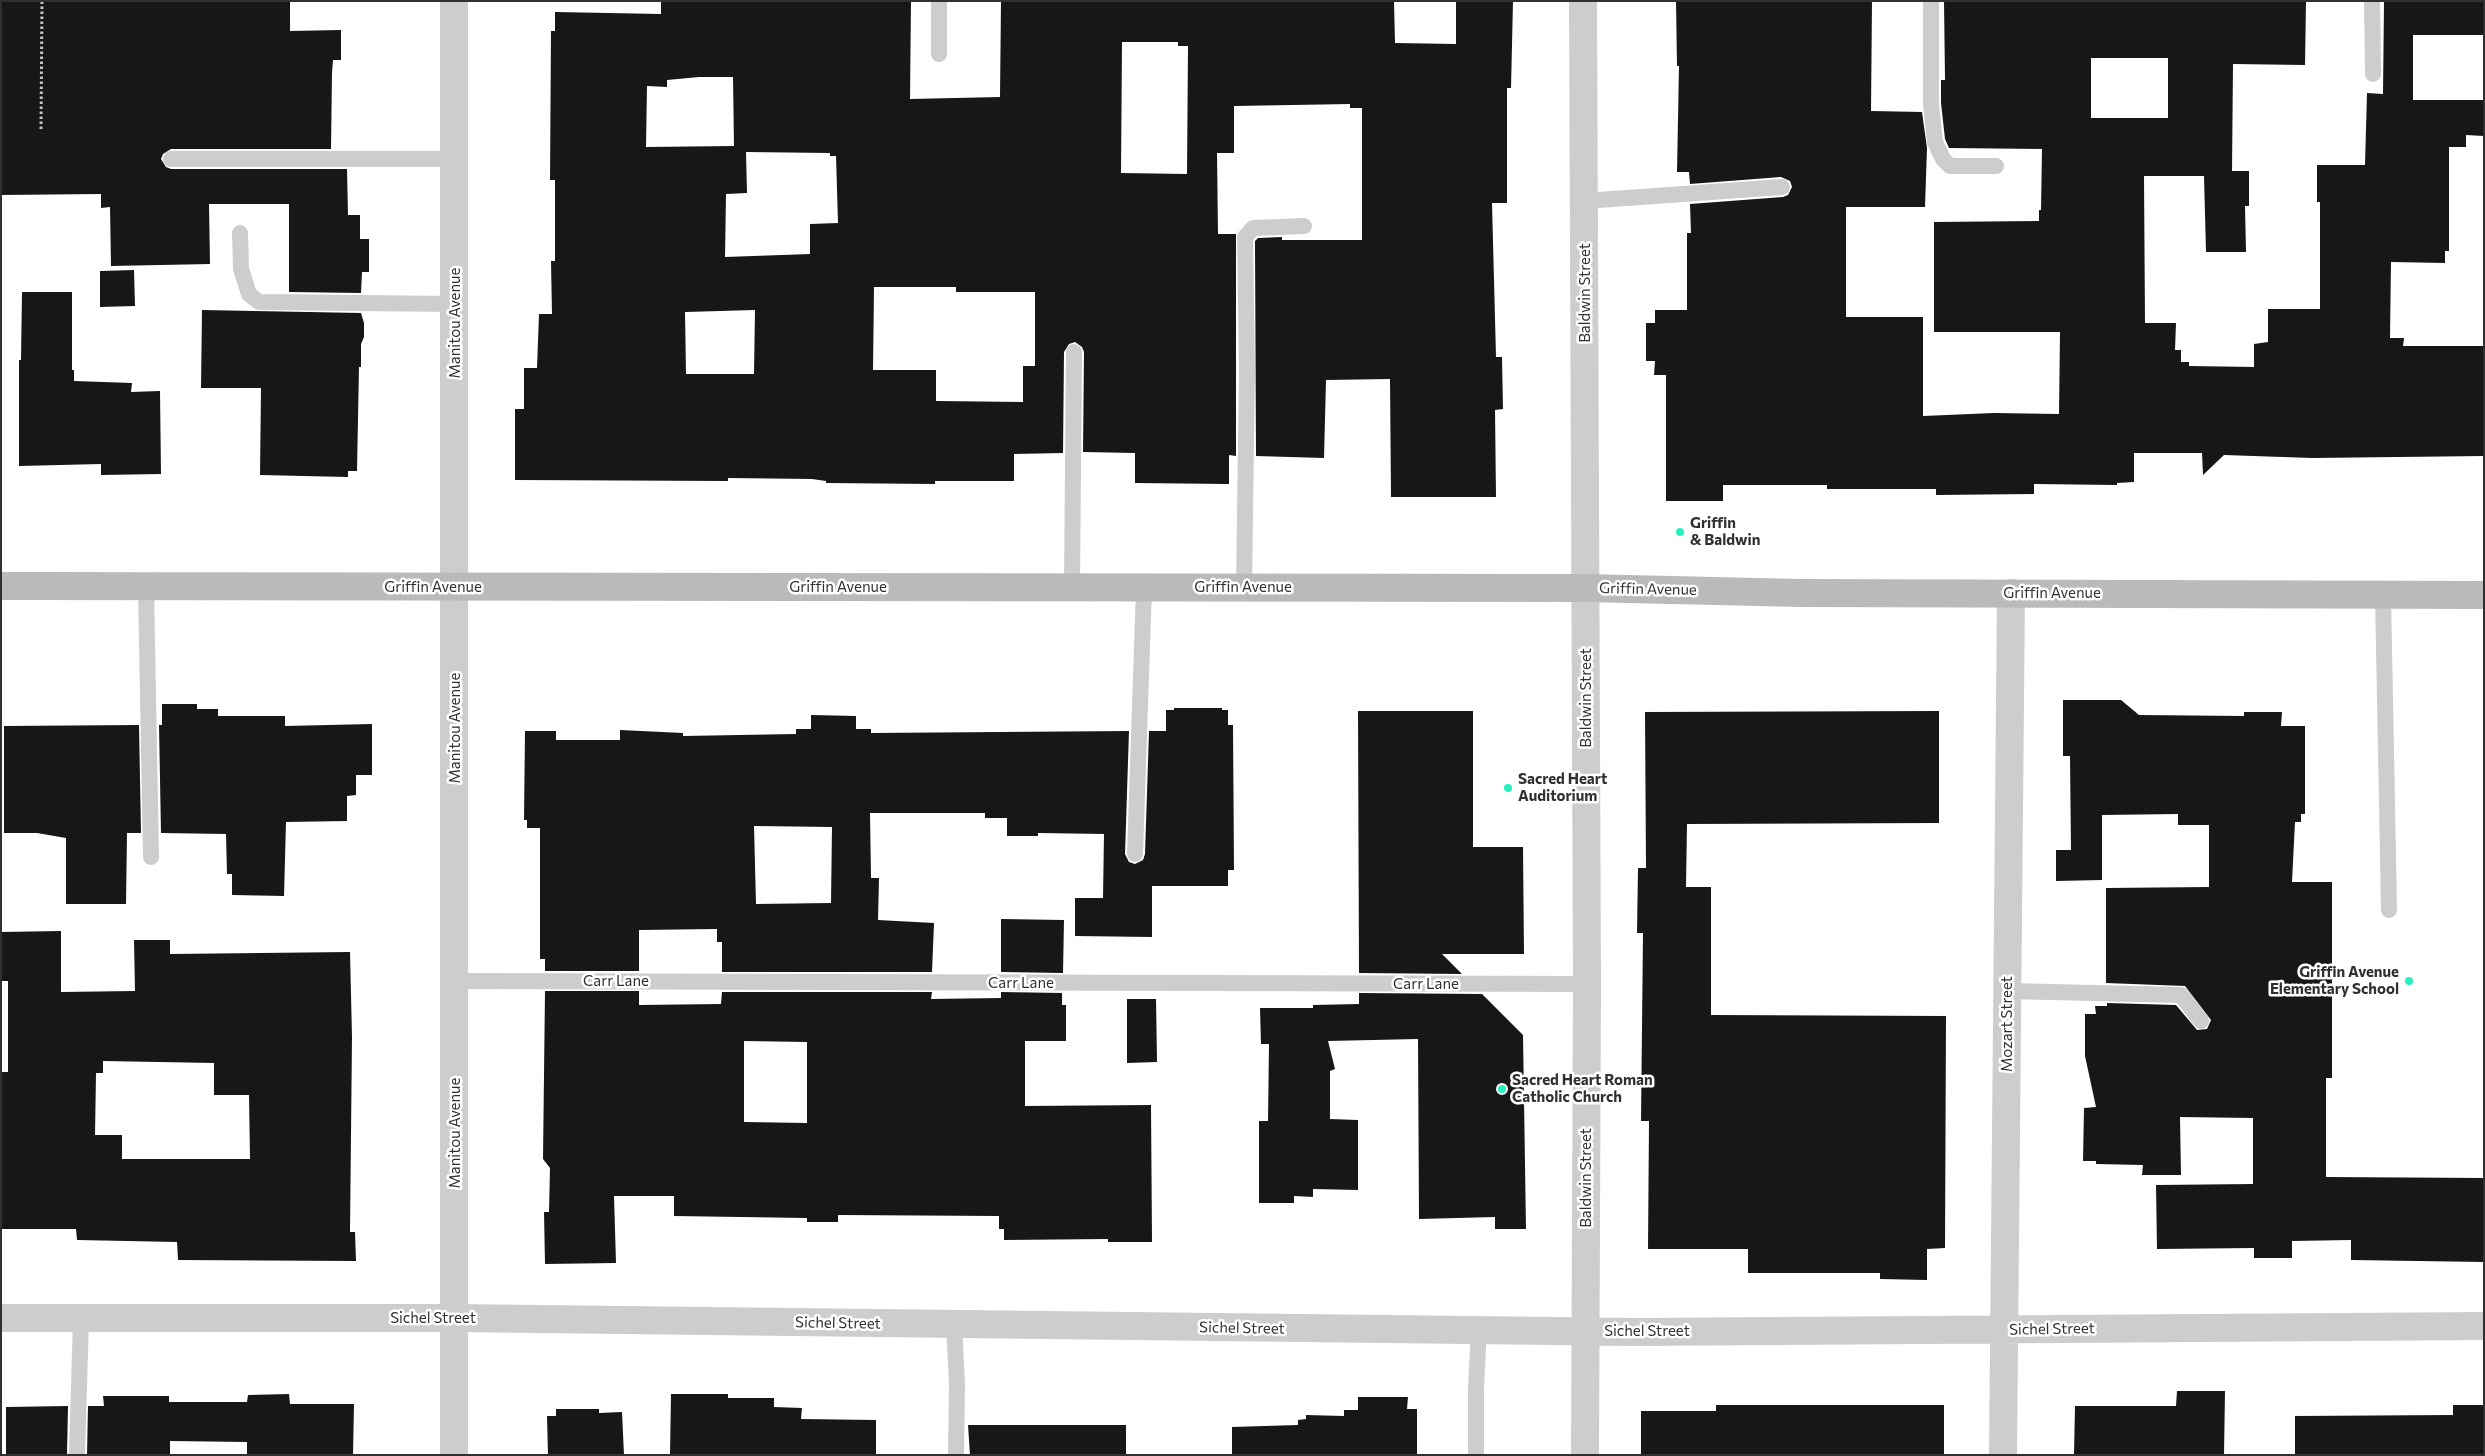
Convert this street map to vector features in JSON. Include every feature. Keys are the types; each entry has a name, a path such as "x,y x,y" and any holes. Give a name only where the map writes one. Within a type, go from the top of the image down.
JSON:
{"main road":[{"name":"Griffin Avenue","path":"1,586 1072,586 1586,588 1800,593 2484,595"}],"street":[{"name":"Manitou Avenue","path":"454,1 454,1455"},
{"name":"Baldwin Street","path":"1583,1 1587,984 1585,1455"},
{"name":"Mozart Street","path":"2003,1455 2011,593"},
{"name":"Sichel Street","path":"1,1318 454,1318 1586,1331 2484,1326"}],"lane":[{"path":"939,1 939,54"},
{"path":"1931,1 1931,104 1935,142 1943,159 1950,166 1996,166"},
{"path":"2372,1 2373,74"},
{"path":"171,159 455,159"},
{"path":"1584,201 1782,188"},
{"path":"1244,587 1247,371 1245,237 1253,228 1304,226"},
{"path":"240,233 241,268 248,294 259,302 455,304"},
{"path":"1072,586 1074,352"},
{"path":"146,586 151,857"},
{"path":"1135,854 1144,587"},
{"path":"2383,594 2389,910"},
{"name":"Carr Lane","path":"455,981 1587,984"},
{"path":"2007,991 2182,995 2201,1021"},
{"path":"77,1455 81,1318"},
{"path":"954,1324 957,1384 956,1455"},
{"path":"1476,1455 1476,1387 1479,1330"}],"path":[{"path":"41,129 42,1"}],"building":[{"path":"1,1 290,1 290,31 341,30 341,60 333,60 331,149 171,149 163,154 161,159 166,167 171,169 347,169 348,215 360,215 360,239 369,239 369,272 362,272 361,293 289,292 289,204 209,204 210,264 111,266 110,207 101,208 101,194 1,195"},
{"path":"661,1 911,1 910,99 1000,97 1001,1 1394,1 1395,43 1456,44 1456,1 1513,1 1511,88 1507,88 1507,203 1492,203 1496,357 1502,357 1503,409 1495,410 1496,497 1391,497 1390,379 1326,380 1324,458 1256,456 1255,241 1258,238 1282,237 1282,240 1362,240 1362,108 1350,108 1350,104 1234,106 1234,153 1217,153 1218,234 1236,234 1236,456 1229,455 1229,484 1135,483 1135,453 1083,452 1084,352 1082,347 1075,342 1069,344 1064,352 1063,453 1014,454 1014,481 935,481 935,484 826,483 826,481 812,479 728,478 728,481 515,480 515,409 524,409 524,368 537,368 539,314 552,314 551,261 555,261 555,180 550,180 551,31 555,31 555,12 661,14","holes":["1122,42 1178,42 1178,46 1188,46 1187,174 1121,173","699,77 733,77 734,146 646,147 647,86 667,87 667,80","746,152 830,153 830,156 836,156 838,223 810,224 810,254 725,257 726,194 747,193","874,287 956,287 956,292 1035,292 1035,366 1023,366 1023,402 936,401 936,370 873,370","755,310 754,374 686,374 685,312"]},
{"path":"1676,1 1872,1 1871,111 1922,112 1927,148 1925,207 1846,207 1846,317 1923,317 1923,416 1994,413 2059,414 2060,332 1934,332 1934,222 2039,221 2039,210 2041,210 2042,149 1949,148 1945,139 1941,103 1941,80 1945,80 1944,1 2306,1 2305,65 2233,64 2232,171 2249,171 2249,206 2245,206 2246,252 2206,252 2204,176 2144,176 2145,323 2176,323 2175,350 2181,350 2181,362 2189,362 2189,366 2254,367 2254,344 2268,342 2268,309 2320,309 2320,202 2317,202 2317,165 2365,165 2367,93 2383,94 2384,1 2484,1 2484,35 2413,35 2413,100 2484,100 2484,136 2466,135 2466,147 2449,147 2449,251 2445,251 2445,263 2391,262 2390,338 2404,338 2403,346 2484,346 2484,456 2312,458 2224,455 2203,475 2202,453 2134,453 2134,482 2117,483 2117,485 2034,484 2034,494 1936,495 1936,489 1827,489 1827,485 1723,485 1723,501 1666,501 1666,375 1654,375 1655,361 1646,361 1646,323 1655,323 1655,310 1687,310 1687,233 1691,233 1690,204 1783,197 1788,195 1792,187 1790,181 1781,177 1690,184 1689,172 1677,172 1679,66 1677,66","holes":["2091,58 2168,58 2168,118 2091,118"]},
{"path":"134,270 135,306 100,307 100,271"},
{"path":"22,292 72,292 72,370 74,370 74,381 132,383 131,392 160,391 161,474 101,475 101,464 19,466 19,360 21,360"},
{"path":"202,310 361,313 364,323 364,337 361,344 361,367 359,367 357,471 348,471 348,477 260,475 261,388 201,388"},
{"path":"2063,700 2121,700 2139,715 2244,716 2244,712 2282,712 2281,726 2305,726 2305,814 2301,814 2301,822 2295,822 2292,882 2332,882 2332,1078 2326,1078 2326,1177 2484,1178 2484,1262 2351,1260 2351,1240 2292,1241 2292,1258 2254,1258 2254,1248 2157,1249 2156,1185 2253,1184 2253,1118 2180,1117 2181,1175 2142,1175 2143,1165 2096,1164 2096,1161 2083,1161 2084,1108 2096,1107 2085,1056 2085,1014 2096,1014 2095,1006 2107,1006 2107,1003 2176,1005 2197,1030 2207,1029 2211,1020 2185,986 2106,983 2106,888 2209,887 2209,825 2178,825 2178,814 2102,815 2102,880 2056,881 2056,850 2071,850 2070,756 2063,756"},
{"path":"162,704 197,704 197,709 218,709 218,716 285,716 285,726 372,724 372,775 356,775 356,795 347,796 347,821 286,822 284,896 232,895 232,874 227,874 226,834 161,833 159,725 162,725"},
{"path":"1174,708 1222,708 1222,710 1228,710 1228,725 1233,725 1234,870 1228,870 1228,886 1152,886 1152,937 1075,936 1075,898 1103,898 1104,834 1038,833 1038,836 1007,836 1007,818 985,818 985,813 870,813 871,878 879,878 878,920 934,923 932,972 722,972 722,942 717,942 717,929 639,930 639,971 545,971 545,959 540,959 540,828 527,828 527,820 524,820 525,731 556,731 556,740 620,740 620,730 683,733 683,736 796,734 796,729 811,729 811,715 856,716 856,729 871,729 871,733 1129,731 1125,854 1129,862 1135,864 1143,860 1145,854 1149,731 1166,731 1166,710 1174,710","holes":["754,826 832,827 831,903 756,904"]},
{"path":"1358,711 1473,711 1473,847 1523,847 1524,954 1442,954 1462,974 1359,973"},
{"path":"1939,711 1939,823 1687,824 1686,887 1711,887 1711,1015 1946,1016 1945,1248 1927,1249 1927,1280 1880,1279 1880,1273 1748,1273 1748,1249 1648,1249 1649,1121 1641,1121 1643,933 1637,933 1638,868 1646,868 1645,712"},
{"path":"139,725 141,833 127,833 126,904 66,904 66,838 37,833 4,833 4,726"},
{"path":"1001,919 1064,920 1063,973 1001,972"},
{"path":"61,931 61,992 135,991 134,940 170,940 170,954 350,952 352,1037 350,1232 355,1232 356,1261 178,1260 177,1242 77,1240 76,1229 1,1229 2,1072 8,1072 8,981 1,981 1,932","holes":["103,1061 214,1063 214,1095 249,1095 250,1159 122,1159 122,1135 95,1135 96,1073 103,1073"]},
{"path":"545,991 639,991 639,1005 721,1004 722,992 932,992 931,999 1001,998 1001,992 1062,993 1062,1005 1066,1005 1066,1041 1025,1041 1025,1106 1151,1105 1152,1242 1108,1242 1108,1239 1004,1240 1004,1229 999,1229 999,1216 838,1215 838,1222 807,1222 807,1218 674,1216 674,1196 614,1196 616,1263 545,1264 544,1212 549,1212 550,1168 543,1159","holes":["744,1041 807,1042 807,1123 744,1122"]},
{"path":"1359,993 1482,994 1523,1035 1526,1229 1495,1229 1495,1217 1419,1219 1418,1039 1328,1041 1335,1069 1330,1071 1330,1119 1358,1120 1358,1190 1313,1189 1313,1197 1294,1196 1294,1203 1259,1203 1259,1121 1268,1121 1269,1044 1261,1044 1260,1008 1313,1008 1313,1005 1359,1004"},
{"path":"1127,999 1156,999 1157,1062 1127,1063"},
{"path":"2177,1391 2225,1391 2224,1455 2074,1455 2075,1406 2176,1406"},
{"path":"289,1394 290,1404 354,1404 353,1455 247,1455 247,1442 170,1441 170,1455 87,1455 88,1406 104,1406 103,1396 169,1396 169,1402 247,1402 248,1395"},
{"path":"671,1394 728,1394 728,1398 774,1398 774,1407 802,1408 801,1419 876,1420 876,1455 670,1455"},
{"path":"1358,1397 1408,1397 1407,1409 1417,1409 1417,1455 1232,1455 1232,1427 1298,1425 1298,1420 1306,1419 1306,1415 1344,1416 1344,1410 1358,1410"},
{"path":"1716,1405 1944,1405 1944,1455 1641,1455 1641,1411 1716,1411"},
{"path":"2453,1405 2484,1405 2484,1455 2295,1455 2295,1416 2453,1415"},
{"path":"68,1406 67,1455 6,1455 6,1407"},
{"path":"556,1409 599,1409 599,1413 622,1412 624,1455 548,1455 547,1416 556,1416"},
{"path":"968,1425 1126,1425 1126,1455 970,1455"}],"place":[{"name":"Griffin & Baldwin","path":"1680,532"},
{"name":"Sacred Heart Auditorium","path":"1508,788"},
{"name":"Griffin Avenue Elementary School","path":"2409,981"},
{"name":"Sacred Heart Roman Catholic Church","path":"1502,1089"}]}
